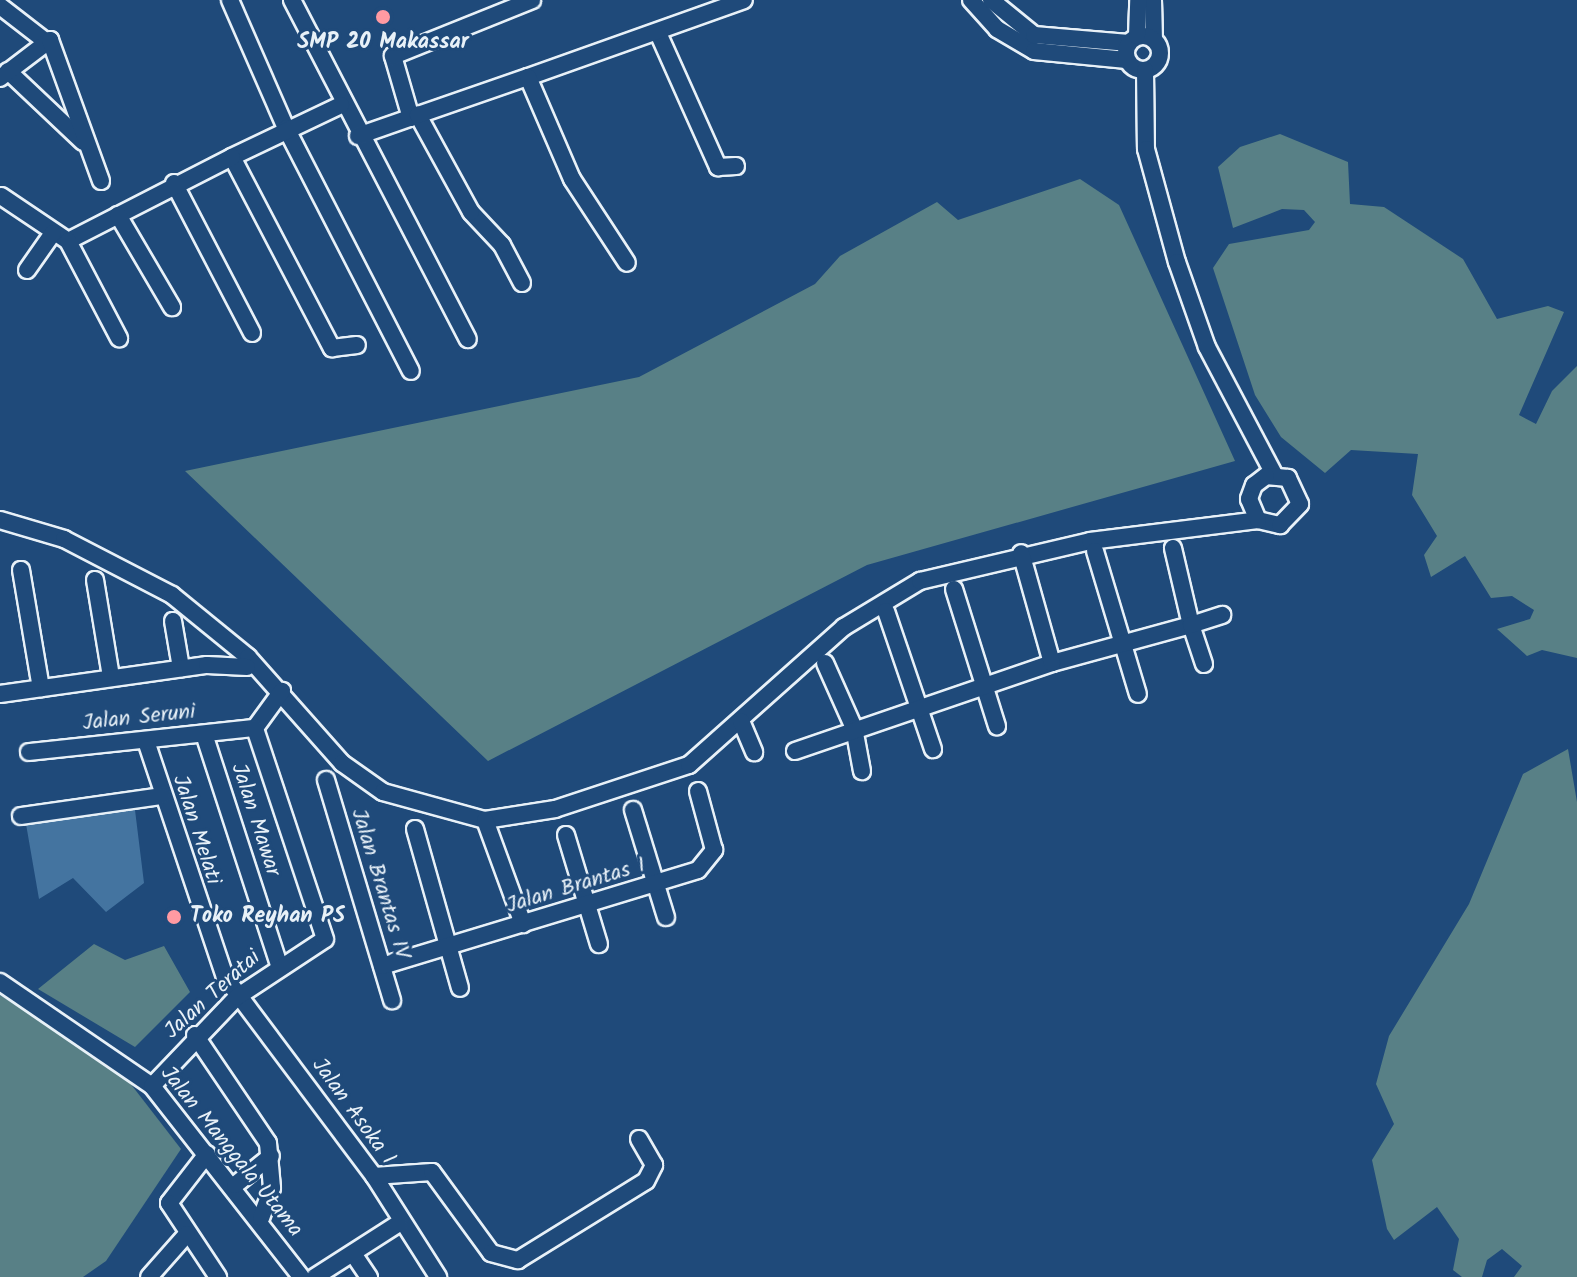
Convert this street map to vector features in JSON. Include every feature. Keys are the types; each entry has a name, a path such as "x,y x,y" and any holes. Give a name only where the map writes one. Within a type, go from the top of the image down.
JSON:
{"street":[{"path":"230,0 286,128 411,371"},
{"path":"292,0 341,105 468,339"},
{"path":"522,283 502,245 471,212 414,117 393,56 532,0"},
{"path":"358,136 659,35 744,0"},
{"path":"971,0 997,29 1034,51 1127,60 1145,70"},
{"path":"991,0 1034,35 1154,40"},
{"path":"1127,60 1138,0"},
{"path":"0,520 64,539 172,595 282,691 342,763 383,792 485,820 555,809 689,765 844,627 899,590 1021,553 1258,520 1280,525 1298,511 1298,489 1274,474 1207,347 1177,262 1146,149 1145,70 1160,56 1154,40 1153,0"},
{"path":"0,6 44,40 51,42 83,142 101,181"},
{"path":"659,35 718,167 736,166"},
{"path":"44,40 4,75 83,142"},
{"path":"528,77 572,179 627,263"},
{"path":"27,270 60,237 118,215 174,183 286,128 341,105"},
{"path":"232,157 332,348 357,345"},
{"path":"174,183 252,333"},
{"path":"0,197 60,237 119,338"},
{"path":"118,215 172,307"},
{"path":"1258,520 1250,492 1274,474"},
{"path":"1173,548 1191,625 1204,664"},
{"path":"1095,551 1125,642 1138,694"},
{"path":"1021,553 1052,663"},
{"path":"21,570 41,688"},
{"path":"95,580 111,677"},
{"path":"954,589 997,726"},
{"path":"886,611 933,749"},
{"path":"795,751 854,728 1052,663 1222,615"},
{"path":"173,621 181,668"},
{"path":"825,663 854,728 862,771"},
{"path":"0,694 181,668 247,667"},
{"path":"255,728 282,691"},
{"path":"741,721 754,752"},
{"name":"Jalan Seruni","path":"29,752 255,728"},
{"name":"Jalan Teratai","path":"152,1086 195,1035 237,997 279,965 320,944 326,931 255,728"},
{"name":"Jalan Mawar","path":"204,734 279,965"},
{"name":"Jalan Melati","path":"146,741 225,977"},
{"name":"Jalan Brantas IV","path":"326,780 392,1000"},
{"name":"Jalan Brantas I","path":"382,966 450,949 698,870 712,855 698,791"},
{"path":"21,816 162,796"},
{"path":"633,810 666,917"},
{"path":"485,820 523,924"},
{"path":"415,829 460,988"},
{"path":"566,835 599,944"},
{"name":"Jalan Asoka I","path":"225,977 374,1176 399,1223 438,1277"},
{"name":"Jalan Manggala Utama","path":"0,982 152,1086 261,1218 301,1277"},
{"path":"195,1035 261,1128 271,1156 272,1188 261,1218"},
{"path":"374,1176 432,1172 491,1253 518,1260 646,1181 654,1165 639,1139"},
{"path":"207,1154 169,1200 187,1234 218,1277"},
{"path":"235,1185 271,1156"},
{"path":"315,1277 354,1255 399,1223"},
{"path":"149,1277 187,1234"},
{"path":"354,1255 369,1277"}],"green space":[{"path":"1280,134 1348,162 1350,204 1384,207 1463,259 1497,319 1548,306 1564,312 1519,415 1536,424 1552,391 1577,366 1577,658 1542,650 1527,656 1497,629 1530,619 1534,610 1512,596 1491,598 1465,556 1431,577 1424,555 1437,536 1412,495 1418,454 1351,450 1325,473 1281,437 1255,395 1213,268 1229,244 1309,230 1315,222 1304,210 1282,209 1233,228 1218,167 1240,147"},
{"path":"1080,179 1119,205 1235,461 867,565 488,761 185,471 639,377 815,284 840,256 937,202 958,220"},
{"path":"1568,749 1577,802 1577,1277 1514,1277 1522,1266 1502,1249 1487,1260 1482,1277 1462,1277 1453,1270 1459,1239 1437,1207 1394,1240 1387,1229 1372,1160 1394,1124 1376,1084 1389,1036 1469,904 1523,774"},
{"path":"94,944 125,960 164,946 190,992 135,1047 38,989"},
{"path":"0,995 123,1074 181,1149 106,1261 83,1277 0,1277"}],"water":[{"path":"135,810 144,883 106,912 73,878 39,899 26,824"}],"place":[{"name":"SMP 20 Makassar","path":"383,17"},
{"name":"Toko Reyhan PS","path":"174,917"}]}
